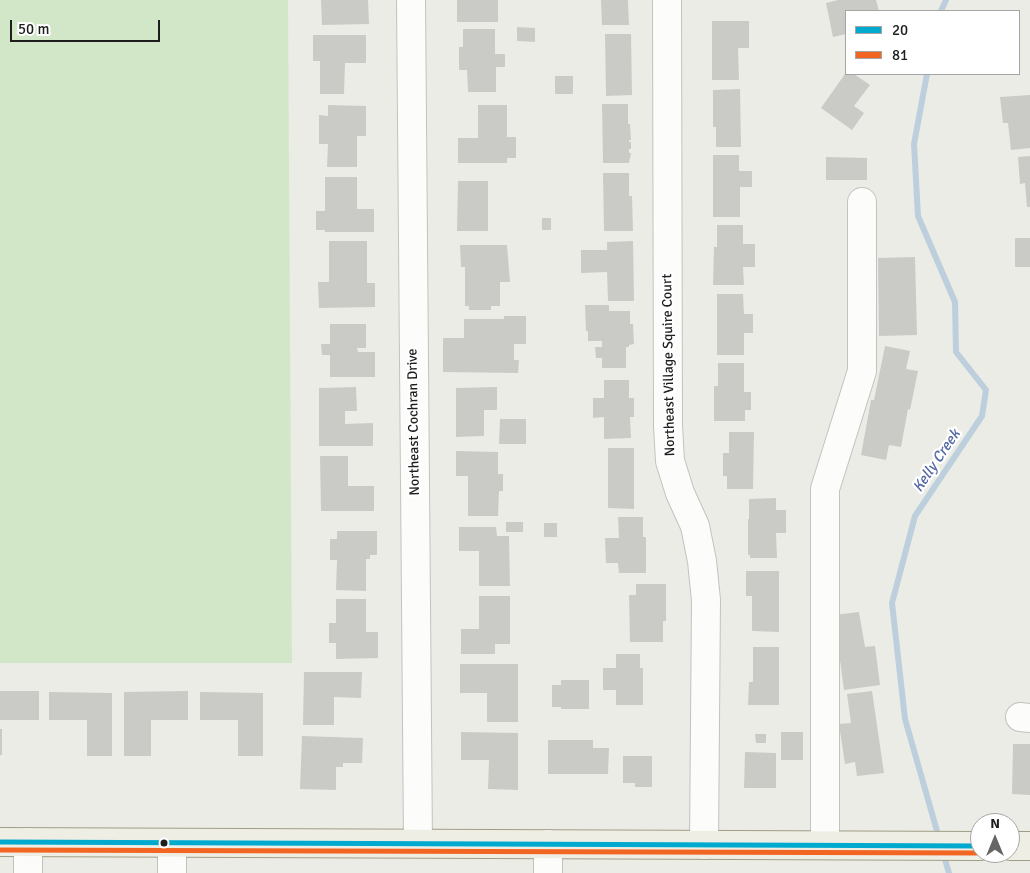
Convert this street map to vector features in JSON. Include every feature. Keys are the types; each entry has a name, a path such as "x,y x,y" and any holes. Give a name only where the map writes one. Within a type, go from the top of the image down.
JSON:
{"main road":[{"path":"0,842 970,846"}],"street":[{"name":"Northeast Cochran Drive","path":"411,0 418,843"},
{"name":"Northeast Village Squire Court","path":"667,0 668,426 670,461 680,493 695,526 702,561 706,600 704,845"},
{"path":"825,845 825,489 862,371 862,202"},
{"path":"28,842 28,873"},
{"path":"172,843 172,873"},
{"path":"548,844 548,873"}],"green space":[{"path":"0,0 288,0 292,663 0,663"}],"building":[{"path":"321,0 368,0 369,24 322,25"},
{"path":"457,0 498,0 498,22 457,22"},
{"path":"601,0 628,0 629,25 602,25"},
{"path":"838,0 876,0 879,10 845,10 845,34 833,37 826,3"},
{"path":"712,21 749,21 749,48 738,48 739,80 712,80"},
{"path":"517,27 535,28 535,42 517,41"},
{"path":"463,29 495,29 495,54 505,54 505,67 496,67 496,92 468,92 467,70 459,70 459,47 463,47"},
{"path":"605,34 631,34 632,95 606,96"},
{"path":"313,35 366,35 366,63 345,63 344,94 320,94 320,61 313,61"},
{"path":"845,74 855,75 870,85 854,106 864,113 852,130 821,108"},
{"path":"555,76 573,76 573,94 555,94"},
{"path":"740,89 741,147 716,147 716,127 713,127 713,90"},
{"path":"1030,95 1030,148 1011,150 1008,123 1003,123 1000,97"},
{"path":"602,104 628,104 628,124 630,124 631,140 629,140 631,142 631,149 629,149 629,153 631,153 629,163 603,163"},
{"path":"328,105 366,106 366,136 357,136 357,167 327,167 328,144 319,144 319,115 328,116"},
{"path":"478,105 507,105 507,137 516,137 516,158 507,158 507,163 458,163 458,138 478,138"},
{"path":"713,155 739,155 739,171 752,171 752,187 740,187 740,217 713,217"},
{"path":"1030,156 1030,207 1027,207 1025,183 1020,184 1018,157"},
{"path":"826,157 867,158 867,180 826,180"},
{"path":"603,173 629,173 629,196 632,196 633,231 604,231"},
{"path":"325,177 357,177 357,209 374,209 374,232 325,232 325,230 316,230 316,211 325,211"},
{"path":"458,181 488,181 488,231 457,231"},
{"path":"542,218 551,218 551,230 542,230"},
{"path":"717,225 743,225 743,244 755,244 755,267 743,267 744,285 713,285 714,247 717,247"},
{"path":"1015,238 1030,238 1030,267 1015,267"},
{"path":"329,241 367,241 367,283 375,283 375,307 319,308 318,282 329,282"},
{"path":"633,241 634,301 608,301 607,272 581,273 581,250 607,250 607,242"},
{"path":"460,245 507,245 510,282 500,282 500,306 491,306 491,310 469,310 469,306 465,306 465,267 461,267"},
{"path":"915,257 917,335 879,336 878,258"},
{"path":"717,294 743,294 744,314 753,314 753,333 744,333 744,355 717,355"},
{"path":"585,305 609,305 609,311 630,311 630,324 633,324 634,344 626,347 626,368 602,368 602,358 596,358 595,347 602,347 602,341 588,341"},
{"path":"504,316 526,316 526,344 514,344 514,360 519,360 518,373 443,372 443,338 464,338 464,319 504,319"},
{"path":"330,324 366,324 366,348 357,348 358,352 375,352 375,377 330,377 330,355 322,355 321,344 330,344"},
{"path":"885,346 910,351 906,369 918,371 901,447 889,445 886,460 861,455 871,400 874,400"},
{"path":"718,363 744,363 744,392 751,392 751,410 745,410 745,421 714,421 714,386 718,386"},
{"path":"604,380 629,380 629,398 634,398 634,417 630,417 631,438 604,439 604,417 593,418 593,398 604,398"},
{"path":"356,387 357,411 345,411 345,424 373,423 373,446 319,446 319,388"},
{"path":"497,387 497,410 484,410 484,436 456,437 456,388"},
{"path":"500,419 526,419 526,444 499,444"},
{"path":"729,432 754,432 753,489 727,489 727,476 723,476 723,453 729,453"},
{"path":"608,448 634,448 634,509 608,508"},
{"path":"456,451 498,452 498,474 503,474 503,491 499,491 498,516 468,516 468,476 456,476"},
{"path":"320,456 348,456 348,486 374,486 374,511 321,511"},
{"path":"776,498 776,510 786,510 786,533 776,533 777,558 750,558 750,555 748,555 749,499"},
{"path":"618,517 643,517 643,537 646,537 646,573 619,573 618,563 606,563 605,538 619,538"},
{"path":"506,522 523,522 523,532 506,532"},
{"path":"544,523 557,523 557,537 544,537"},
{"path":"459,527 496,527 497,536 509,536 510,586 479,586 479,551 459,551"},
{"path":"337,531 377,531 377,555 370,555 370,559 366,559 366,591 336,590 337,560 330,560 330,539 337,539"},
{"path":"746,571 779,571 779,632 752,631 752,596 746,596"},
{"path":"636,584 666,584 666,621 663,621 663,642 630,642 629,595 636,595"},
{"path":"479,596 510,596 510,644 495,644 495,654 461,654 461,629 479,629"},
{"path":"336,599 366,599 366,632 378,632 378,658 336,659 336,643 329,643 329,623 336,623"},
{"path":"859,612 865,647 875,646 880,685 844,690 834,615"},
{"path":"753,647 779,647 779,705 748,705 749,682 753,682"},
{"path":"616,654 640,654 640,668 643,668 643,705 616,705 616,690 603,690 603,668 616,668"},
{"path":"460,664 518,664 518,722 487,722 487,693 460,693"},
{"path":"304,672 362,672 361,698 334,697 334,725 303,725"},
{"path":"561,680 589,680 589,709 561,709 561,707 552,707 552,685 561,685"},
{"path":"0,691 39,691 39,720 0,720"},
{"path":"188,691 188,720 151,720 151,756 124,756 124,692"},
{"path":"872,691 884,773 857,776 855,762 845,764 839,724 851,723 847,694"},
{"path":"49,692 112,693 112,756 87,756 87,720 49,720"},
{"path":"200,692 263,693 263,756 238,756 238,720 200,720"},
{"path":"0,729 2,729 2,755 0,755"},
{"path":"461,732 518,733 518,790 488,789 489,760 461,760"},
{"path":"781,732 803,732 803,760 781,760"},
{"path":"755,734 766,734 766,743 756,743"},
{"path":"302,736 363,738 362,763 343,763 343,767 336,767 336,790 300,789"},
{"path":"548,740 593,740 593,748 609,748 608,774 548,774"},
{"path":"1013,744 1030,744 1030,795 1012,794"},
{"path":"745,752 776,753 776,788 744,788"},
{"path":"623,756 652,756 652,787 635,787 635,783 623,783"}],"waterway":[{"name":"Kelly Creek","path":"941,10 946,0"},
{"name":"Kelly Creek","path":"927,75 914,144 918,216 955,302 956,352 986,390 982,416 915,516 892,603 905,719 939,838"},
{"name":"Kelly Creek","path":"943,853 949,873"}],"transit line":[{"name":"20","path":"0,842 970,846"},
{"name":"81","path":"0,850 970,853"}]}
